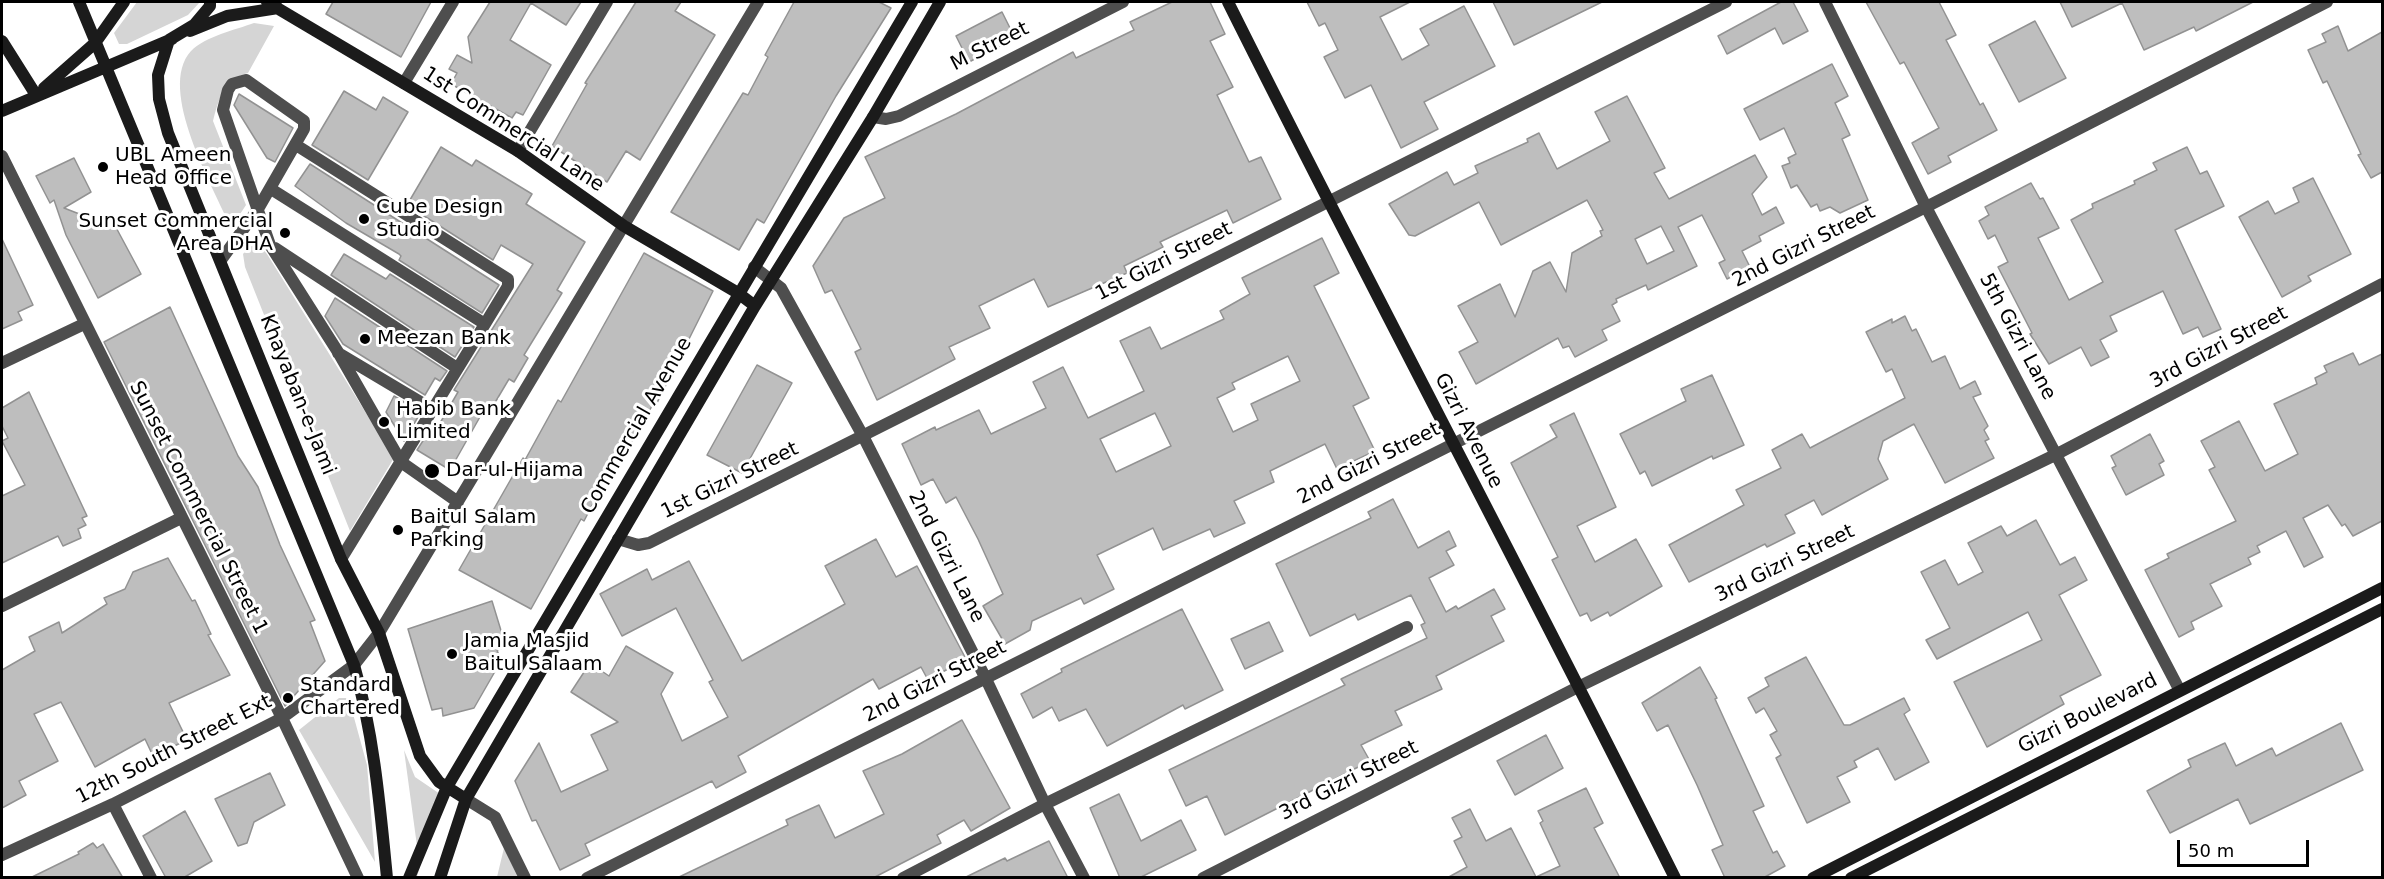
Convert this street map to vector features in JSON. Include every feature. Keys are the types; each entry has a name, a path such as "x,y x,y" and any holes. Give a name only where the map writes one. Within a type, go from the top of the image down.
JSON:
{"main road":[{"path":"79,2 354,665 364,702 377,773 387,878"},
{"path":"36,95 79,60 95,43 124,2"},
{"path":"169,40 194,24 210,6 210,2"},
{"name":"1st Commercial Lane","path":"267,2 280,5 518,152 624,226 738,293 755,306"},
{"name":"Commercial Avenue","path":"409,878 447,788 912,2"},
{"name":"Commercial Avenue","path":"440,878 466,799 771,279 873,117 940,2"},
{"name":"Gizri Avenue","path":"1228,2 1452,444 1580,686 1675,878"},
{"path":"2,111 228,16 280,5"},
{"name":"Khayaban-e-Jami","path":"169,40 158,75 159,99 168,133 341,559 379,633 420,756 427,769 447,788 466,799"},
{"path":"2,41 36,95"},
{"name":"Gizri Boulevard","path":"1813,878 2179,689 2382,588"},
{"name":"Gizri Boulevard","path":"1851,878 2382,609"}],"street":[{"path":"404,83 453,2"},
{"path":"518,152 607,2"},
{"name":"12th South Street Ext","path":"2,855 113,804 282,718 354,665 379,633 758,2"},
{"name":"M Street","path":"873,117 886,119 899,116 1123,2"},
{"name":"1st Gizri Street","path":"618,539 638,545 650,543 1726,2"},
{"name":"5th Gizri Lane","path":"1825,2 1926,207 2179,689"},
{"name":"2nd Gizri Street","path":"587,878 1926,207 2327,2"},
{"path":"221,260 258,209 271,189 304,129 304,121 246,80 232,84 224,98 223,110 258,209 270,245 338,352 401,462 458,502"},
{"path":"296,145 508,279 508,286 341,559"},
{"name":"Sunset Commercial Street 1","path":"2,156 282,718 358,878"},
{"path":"271,189 485,324"},
{"path":"270,245 457,368"},
{"name":"2nd Gizri Lane","path":"754,267 781,288 863,436 1084,878"},
{"name":"3rd Gizri Street","path":"1203,878 1580,686 2057,454 2382,284"},
{"path":"2,363 84,324"},
{"path":"338,352 432,409"},
{"path":"2,606 181,518"},
{"path":"903,878 1045,804 1407,627"},
{"path":"466,799 495,817 525,878"},
{"path":"113,804 151,878"}],"shaded area":[{"path":"137,2 200,2 188,15 127,44 119,44 114,33"},
{"path":"254,23 274,26 248,73 233,80 224,91 213,121 246,205 231,228 202,164 184,113 180,89 182,68 191,51 197,46 213,37"},
{"path":"258,244 267,254 394,458 350,531 245,267 243,254 249,247"},
{"path":"339,698 347,698 350,703 367,765 375,862 299,730"},
{"path":"404,750 415,777 440,794 417,877 415,877 417,846"},
{"path":"504,848 518,877 497,877"}],"building":[{"path":"333,2 431,2 401,57 326,14"},
{"path":"490,2 581,2 566,25 531,3 510,40 551,65 523,115 516,112 512,118 451,84 457,73 449,69 457,55 472,63 468,37"},
{"path":"636,2 681,2 675,11 715,35 640,160 626,151 607,182 552,146 587,84 585,83"},
{"path":"794,2 879,2 891,8 836,96 764,223 757,219 739,250 671,212 743,93 748,95 768,57 765,55"},
{"path":"1172,2 1210,2 1225,34 1210,41 1233,87 1217,95 1249,162 1261,157 1281,199 1233,223 1227,210 1160,242 1163,247 1124,266 1127,273 1048,307 1034,279 979,306 990,328 949,347 955,359 877,400 855,352 861,349 832,290 825,293 813,266 844,218 885,198 865,157 956,114 1073,52 1076,58 1134,30 1130,22"},
{"path":"1307,2 1410,2 1380,17 1402,60 1429,45 1420,29 1464,6 1495,66 1424,102 1438,129 1401,148 1371,85 1345,98 1324,57 1338,50 1325,23 1319,26"},
{"path":"1493,2 1602,2 1514,45"},
{"path":"1781,2 1793,2 1808,31 1783,44 1775,28 1727,54 1718,36"},
{"path":"1866,2 1939,2 1956,35 1946,40 1980,105 1983,103 1997,130 1948,156 1951,162 1928,174 1912,143 1939,128 1904,62 1900,64"},
{"path":"2060,2 2253,2 2196,31 2194,27 2144,50 2122,3 2072,27"},
{"path":"1002,12 1015,38 969,62 956,36"},
{"path":"2035,21 2066,78 2019,102 1989,45"},
{"path":"2338,26 2348,51 2382,32 2382,172 2371,178 2358,155 2361,154 2327,81 2323,83 2308,50 2326,42 2322,34"},
{"path":"1832,64 1848,96 1835,103 1850,135 1842,139 1868,200 1840,213 1830,207 1820,211 1817,204 1811,207 1797,185 1791,188 1782,166 1790,163 1788,158 1796,154 1784,128 1760,140 1744,109"},
{"path":"344,91 376,110 383,97 408,112 368,180 312,145"},
{"path":"239,94 293,128 275,162 267,158 234,105"},
{"path":"1627,96 1665,168 1654,173 1669,199 1755,155 1767,177 1752,194 1762,215 1776,207 1784,223 1759,236 1761,241 1742,251 1750,267 1727,279 1719,263 1725,260 1702,215 1678,227 1697,266 1648,290 1646,285 1616,299 1617,302 1612,305 1620,321 1602,330 1607,340 1575,357 1569,346 1563,348 1558,338 1476,384 1459,352 1478,342 1458,306 1500,284 1515,317 1533,271 1550,262 1566,292 1572,253 1602,236 1600,231 1603,230 1587,200 1501,245 1479,202 1415,236 1409,235 1389,204 1447,172 1454,185 1478,173 1475,166 1528,142 1527,139 1539,133 1557,169 1610,141 1595,112","holes":["1661,226 1674,251 1647,264 1635,239"]},
{"path":"441,147 472,166 476,160 532,194 526,204 585,242 557,290 562,293 524,355 528,358 514,382 509,379 490,411 485,408 450,470 417,450 432,427 436,430 458,392 454,390 533,264 501,245 493,260 407,205"},
{"path":"2187,147 2200,174 2207,171 2224,206 2175,230 2221,329 2203,337 2198,327 2183,334 2163,291 2110,316 2117,331 2100,340 2109,357 2091,366 2081,347 2049,364 2030,334 2032,333 1998,267 2008,262 1995,235 1988,239 1979,221 1989,215 1985,207 2031,183 2040,199 2043,198 2059,228 2038,238 2069,300 2103,282 2071,220 2093,208 2092,204 2135,184 2134,181 2157,170 2153,163"},
{"path":"74,158 91,192 64,208 105,224 112,220 141,274 98,298 66,235 54,200 50,203 36,176"},
{"path":"310,164 499,285 482,313 399,260 401,256 399,254 346,223 295,186"},
{"path":"2313,178 2351,254 2308,276 2311,281 2282,297 2239,217 2268,201 2275,214 2299,202 2293,188"},
{"path":"1322,238 1339,273 1314,286 1369,398 1353,406 1375,451 1337,469 1325,444 1270,471 1274,482 1234,501 1245,523 1214,537 1210,529 1163,550 1153,528 1097,555 1114,589 1084,604 1081,598 1032,621 1030,630 1005,644 983,606 1003,594 978,539 956,497 946,503 933,479 921,485 902,444 935,427 936,430 979,410 991,434 1046,408 1033,382 1063,367 1088,418 1144,391 1120,341 1150,327 1161,349 1224,319 1220,311 1250,294 1242,278","holes":["1288,356 1300,381 1251,404 1258,420 1233,432 1217,398 1235,389 1232,383","1155,413 1171,446 1116,472 1100,439"]},
{"path":"2,239 33,305 18,312 22,320 2,329"},
{"path":"644,253 713,291 655,407 652,406 604,492 600,490 584,521 581,519 531,609 459,570 558,400 561,402"},
{"path":"344,254 386,279 390,274 474,327 455,357 331,275"},
{"path":"335,298 447,371 440,381 435,378 425,395 343,344 325,316"},
{"path":"170,307 238,456 258,487 280,545 315,620 310,622 325,661 285,706 104,342"},
{"path":"1905,316 1912,331 1916,329 1932,362 1945,356 1960,389 1975,381 1981,394 1973,397 1988,426 1984,430 1989,439 1985,441 1994,458 1945,483 1914,424 1883,441 1878,459 1888,479 1822,515 1814,500 1785,515 1795,533 1767,547 1765,544 1689,582 1669,545 1744,505 1736,490 1781,468 1772,450 1802,434 1810,448 1905,398 1892,369 1886,372 1866,332 1892,319 1892,323"},
{"path":"2353,353 2359,365 2382,354 2382,521 2353,536 2345,524 2342,526 2328,505 2303,518 2323,557 2304,567 2286,531 2257,546 2260,552 2248,558 2251,564 2210,584 2222,606 2191,622 2194,629 2179,637 2145,570 2169,558 2167,554 2236,521 2209,470 2215,467 2201,441 2239,421 2265,471 2298,454 2274,404 2317,384 2315,378 2327,372 2324,366"},
{"path":"757,365 792,383 742,473 707,455"},
{"path":"1712,375 1744,445 1713,459 1712,456 1652,486 1645,471 1640,474 1620,434 1686,401 1681,389"},
{"path":"29,392 87,516 82,518 86,525 78,529 81,538 63,546 58,536 2,563 2,496 25,485 2,441 8,438 2,426 2,408"},
{"path":"394,396 416,409 414,414 418,417 404,441 386,412"},
{"path":"1574,413 1616,507 1577,526 1595,562 1636,539 1662,586 1610,616 1608,612 1591,621 1587,613 1580,616 1552,560 1558,557 1511,463 1557,437 1550,425"},
{"path":"2150,434 2164,461 2159,464 2164,475 2126,495 2112,468 2116,466 2111,456"},
{"path":"1393,499 1418,548 1449,531 1456,546 1446,551 1454,565 1429,578 1446,612 1456,606 1458,609 1494,589 1505,609 1491,616 1504,641 1436,676 1442,689 1395,711 1402,725 1361,745 1370,761 1225,835 1207,796 1186,806 1169,770 1345,685 1341,679 1427,638 1421,625 1425,623 1411,595 1358,620 1355,614 1310,636 1276,564 1371,518 1368,512"},
{"path":"2036,520 2060,565 2075,557 2087,580 2059,595 2101,675 2060,696 2064,704 1987,747 1954,682 2042,640 2028,612 1937,659 1926,640 1950,628 1921,572 1945,560 1958,585 1983,572 1968,543 2001,526 2007,536"},
{"path":"876,539 896,577 917,566 966,659 928,680 921,667 879,689 873,679 738,756 746,772 716,788 712,781 585,844 590,855 560,870 536,820 532,821 515,781 539,743 561,792 608,770 591,735 618,722 571,692 590,663 609,676 626,646 673,673 661,694 682,741 728,717 709,682 713,680 676,608 622,636 600,594 647,569 652,580 689,561 742,661 845,604 825,566"},
{"path":"168,558 192,601 195,600 211,634 208,635 230,675 169,703 187,740 153,756 145,739 95,767 61,702 34,714 58,761 19,781 26,795 2,808 2,670 35,651 29,637 59,622 62,633 107,604 104,598 125,589 133,572"},
{"path":"492,601 506,647 497,650 501,661 474,708 443,716 442,708 432,710 408,629"},
{"path":"1182,609 1223,690 1185,709 1183,705 1107,746 1086,709 1059,721 1052,707 1033,718 1021,694 1062,672 1061,669"},
{"path":"1269,622 1283,651 1245,669 1231,639"},
{"path":"1806,657 1844,725 1850,725 1904,698 1910,710 1904,714 1929,762 1895,780 1878,748 1854,761 1857,767 1837,777 1850,802 1807,823 1776,758 1781,755 1770,735 1777,731 1764,708 1756,713 1748,698 1769,686 1765,678"},
{"path":"1700,667 1717,698 1715,699 1764,806 1753,811 1773,853 1777,851 1785,866 1763,878 1725,878 1712,850 1723,845 1697,785 1668,725 1657,731 1642,703"},
{"path":"962,720 1010,808 971,831 964,820 937,835 941,843 873,878 677,878 788,825 786,820 819,805 835,838 884,814 863,771 902,754"},
{"path":"2341,723 2363,770 2250,824 2238,799 2170,833 2147,791 2191,767 2188,760 2225,743 2236,766 2272,748 2276,756"},
{"path":"1546,735 1563,768 1515,795 1497,761"},
{"path":"270,773 285,805 254,822 247,843 238,846 215,799"},
{"path":"1586,788 1603,823 1594,828 1620,878 1447,878 1467,867 1454,841 1462,837 1452,818 1470,809 1486,841 1511,828 1536,877 1560,866 1540,823 1543,821 1538,811"},
{"path":"1119,794 1141,841 1181,820 1196,850 1139,878 1120,878 1090,808"},
{"path":"185,811 212,861 183,878 166,878 143,836"},
{"path":"1049,841 1068,878 964,878 1005,858 1007,861"},
{"path":"93,843 97,848 103,844 123,878 30,878 79,854 78,852"}],"place":[{"name":"UBL Ameen Head Office","path":"103,167"},
{"name":"Cube Design Studio","path":"364,219"},
{"name":"Sunset Commercial Area DHA","path":"285,233"},
{"name":"Meezan Bank","path":"365,339"},
{"name":"Habib Bank Limited","path":"384,422"},
{"name":"Dar-ul-Hijama","path":"432,471"},
{"name":"Baitul Salam Parking","path":"398,530"},
{"name":"Jamia Masjid Baitul Salaam","path":"452,654"},
{"name":"Standard Chartered","path":"288,698"}]}
